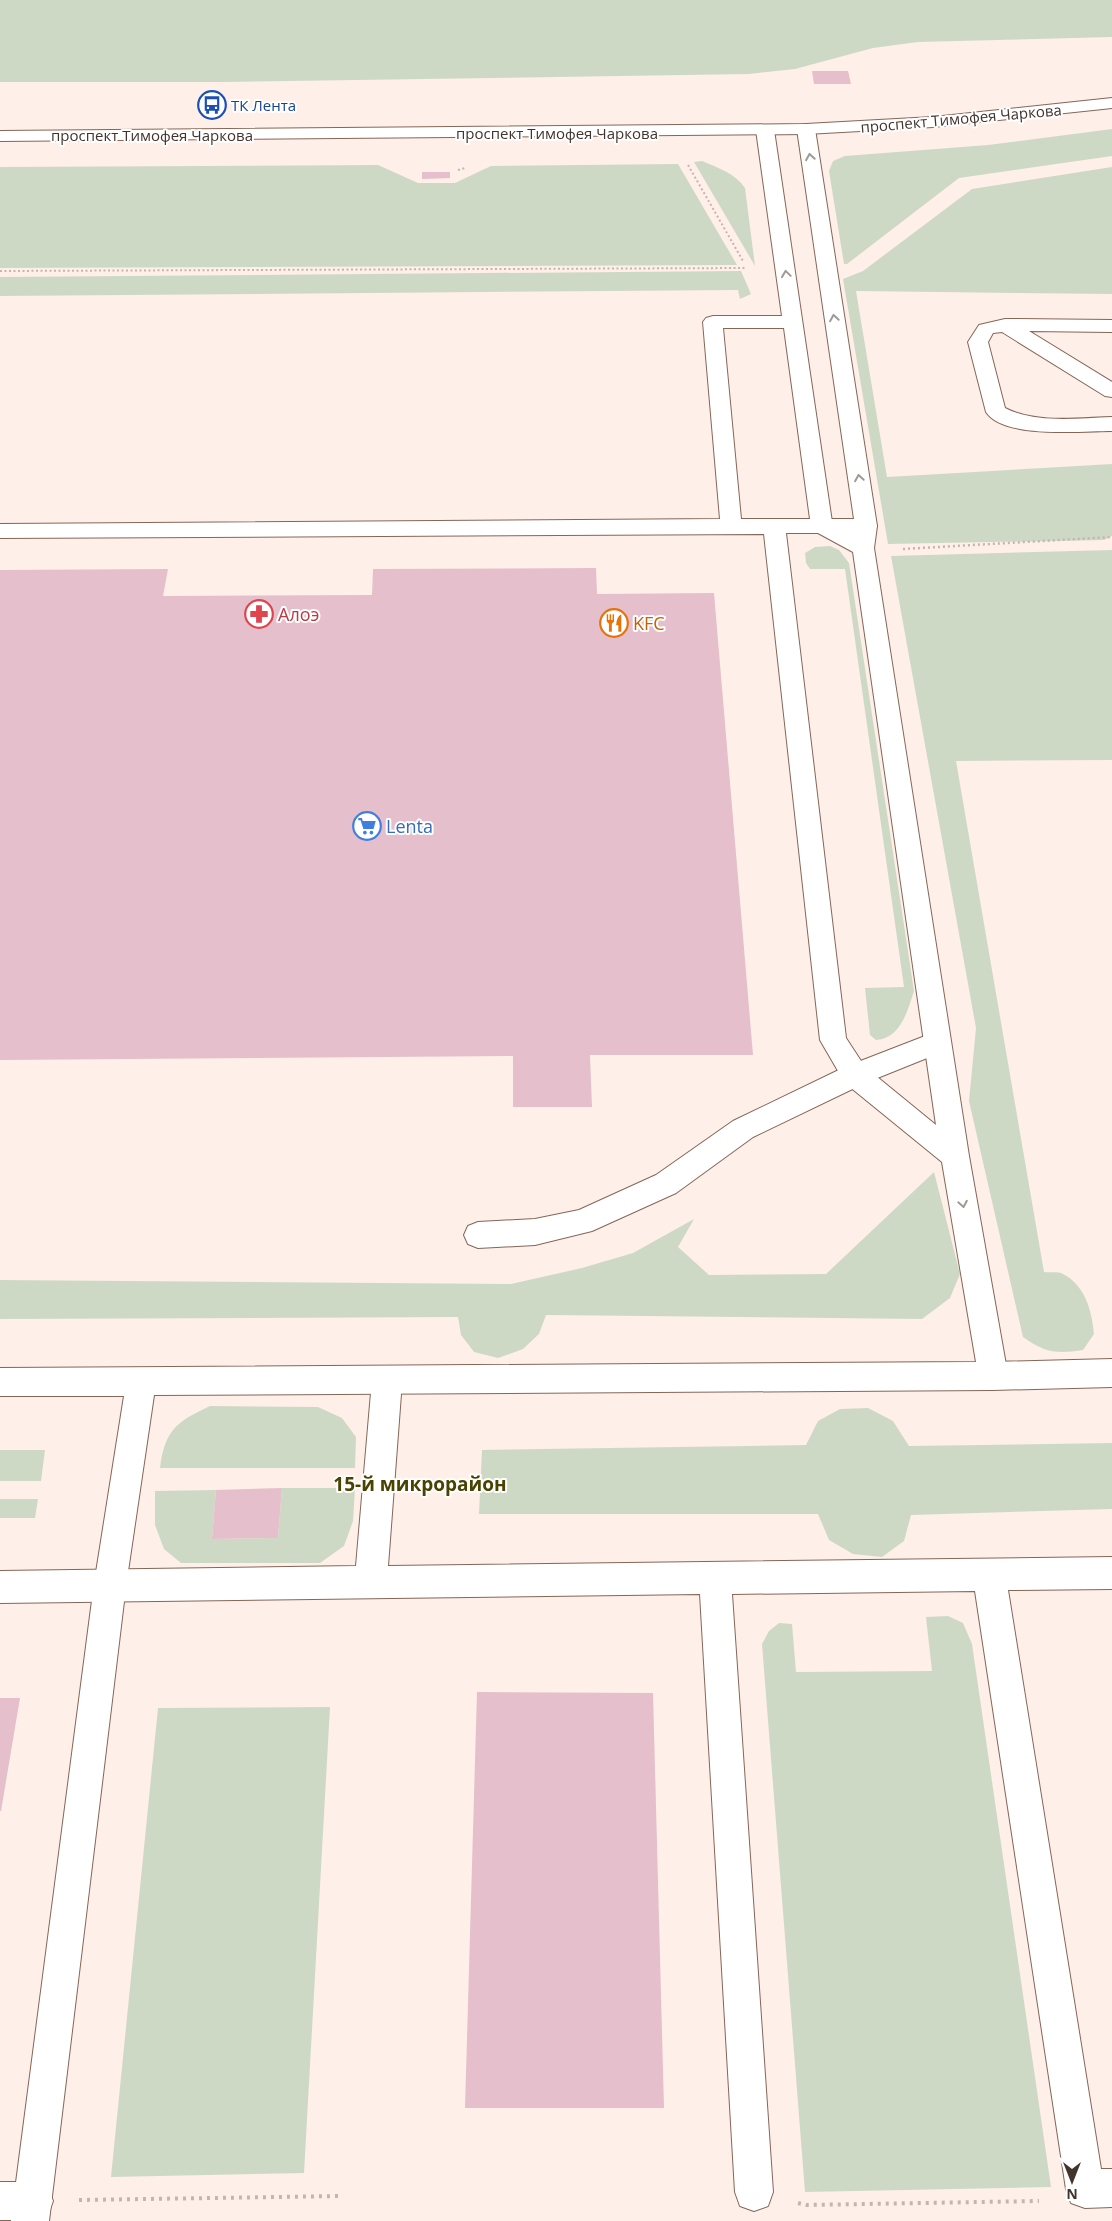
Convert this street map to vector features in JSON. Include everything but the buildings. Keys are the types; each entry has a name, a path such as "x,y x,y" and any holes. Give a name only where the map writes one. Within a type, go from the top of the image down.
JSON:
{"street":[{"name":"проспект Тимофея Чаркова","path":"0,136 806,129 933,122 1112,103"},
{"path":"806,129 955,1156 994,1376"},
{"path":"765,130 822,526"},
{"path":"731,526 713,322 792,322"},
{"path":"1005,325 1112,391"},
{"path":"1112,326 1005,325 986,329 978,342 996,412 1016,422 1038,425 1112,424"},
{"path":"774,526 833,1040 855,1075 955,1156"},
{"path":"0,531 822,526 864,537"},
{"path":"478,1235 535,1232 582,1222 666,1184 743,1130 855,1075 938,1042"},
{"path":"0,1382 994,1376 1112,1373"},
{"path":"21,2208 141,1380"},
{"path":"371,1582 387,1380"},
{"path":"0,1586 1112,1573"},
{"path":"989,1575 1085,2189 1112,2188"},
{"path":"715,1578 754,2192"}],"path":[{"path":"684,158 747,268"},
{"path":"458,170 467,167"},
{"path":"0,271 755,268"},
{"path":"899,550 1112,537"},
{"path":"21,2208 343,2196"},
{"path":"806,2205 1042,2201"}],"green space":[{"path":"0,0 1112,0 1112,37 918,42 873,48 795,69 749,74 224,82 0,82"},
{"path":"1112,129 1112,156 959,178 847,264 844,264 829,171 833,161 845,156 988,145"},
{"path":"702,161 736,178 745,188 755,266 694,162"},
{"path":"678,164 737,265 0,268 0,167 378,165 418,183 455,183 491,166"},
{"path":"1112,167 1112,294 856,291 887,477 1112,464 1112,536 1104,540 888,544 843,279 863,271 972,189"},
{"path":"741,271 751,294 740,299 738,290 0,296 0,277"},
{"path":"830,546 839,550 849,563 914,991 902,1023 885,1038 876,1040 870,1035 865,988 904,987 845,569 810,569 806,563 805,553 815,547"},
{"path":"1112,550 1112,760 956,761 1044,1272 1061,1273 1077,1285 1086,1300 1093,1325 1094,1334 1083,1350 1058,1352 1038,1346 1023,1337 969,1101 976,1028 891,556"},
{"path":"934,1172 960,1274 950,1298 922,1319 546,1315 539,1334 523,1349 498,1358 474,1352 461,1335 458,1317 0,1319 0,1280 511,1284 582,1268 633,1253 694,1219 678,1247 709,1275 826,1274"},
{"path":"210,1406 318,1407 342,1418 356,1437 355,1468 160,1468 165,1445 174,1429 189,1417"},
{"path":"868,1408 893,1421 909,1446 1112,1443 1112,1509 911,1515 904,1541 882,1557 853,1554 829,1540 818,1514 479,1514 482,1450 806,1445 818,1421 840,1409"},
{"path":"0,1450 45,1450 41,1481 0,1481"},
{"path":"282,1488 355,1488 353,1521 344,1546 320,1563 181,1563 164,1549 155,1525 155,1491 216,1490 212,1539 278,1538"},
{"path":"0,1499 38,1499 35,1518 0,1518"},
{"path":"948,1616 963,1623 972,1644 1051,2187 805,2192 762,1644 769,1631 779,1623 792,1624 796,1672 932,1671 926,1617"},
{"path":"330,1707 304,2173 111,2177 158,1708"}],"place":[{"name":"ТК Лента","path":"212,105"},
{"name":"Алоэ","path":"259,614"},
{"name":"KFC","path":"614,623"},
{"name":"Lenta","path":"367,826"}],"district":[{"name":"15-й микрорайон","path":"420,1484"}]}
